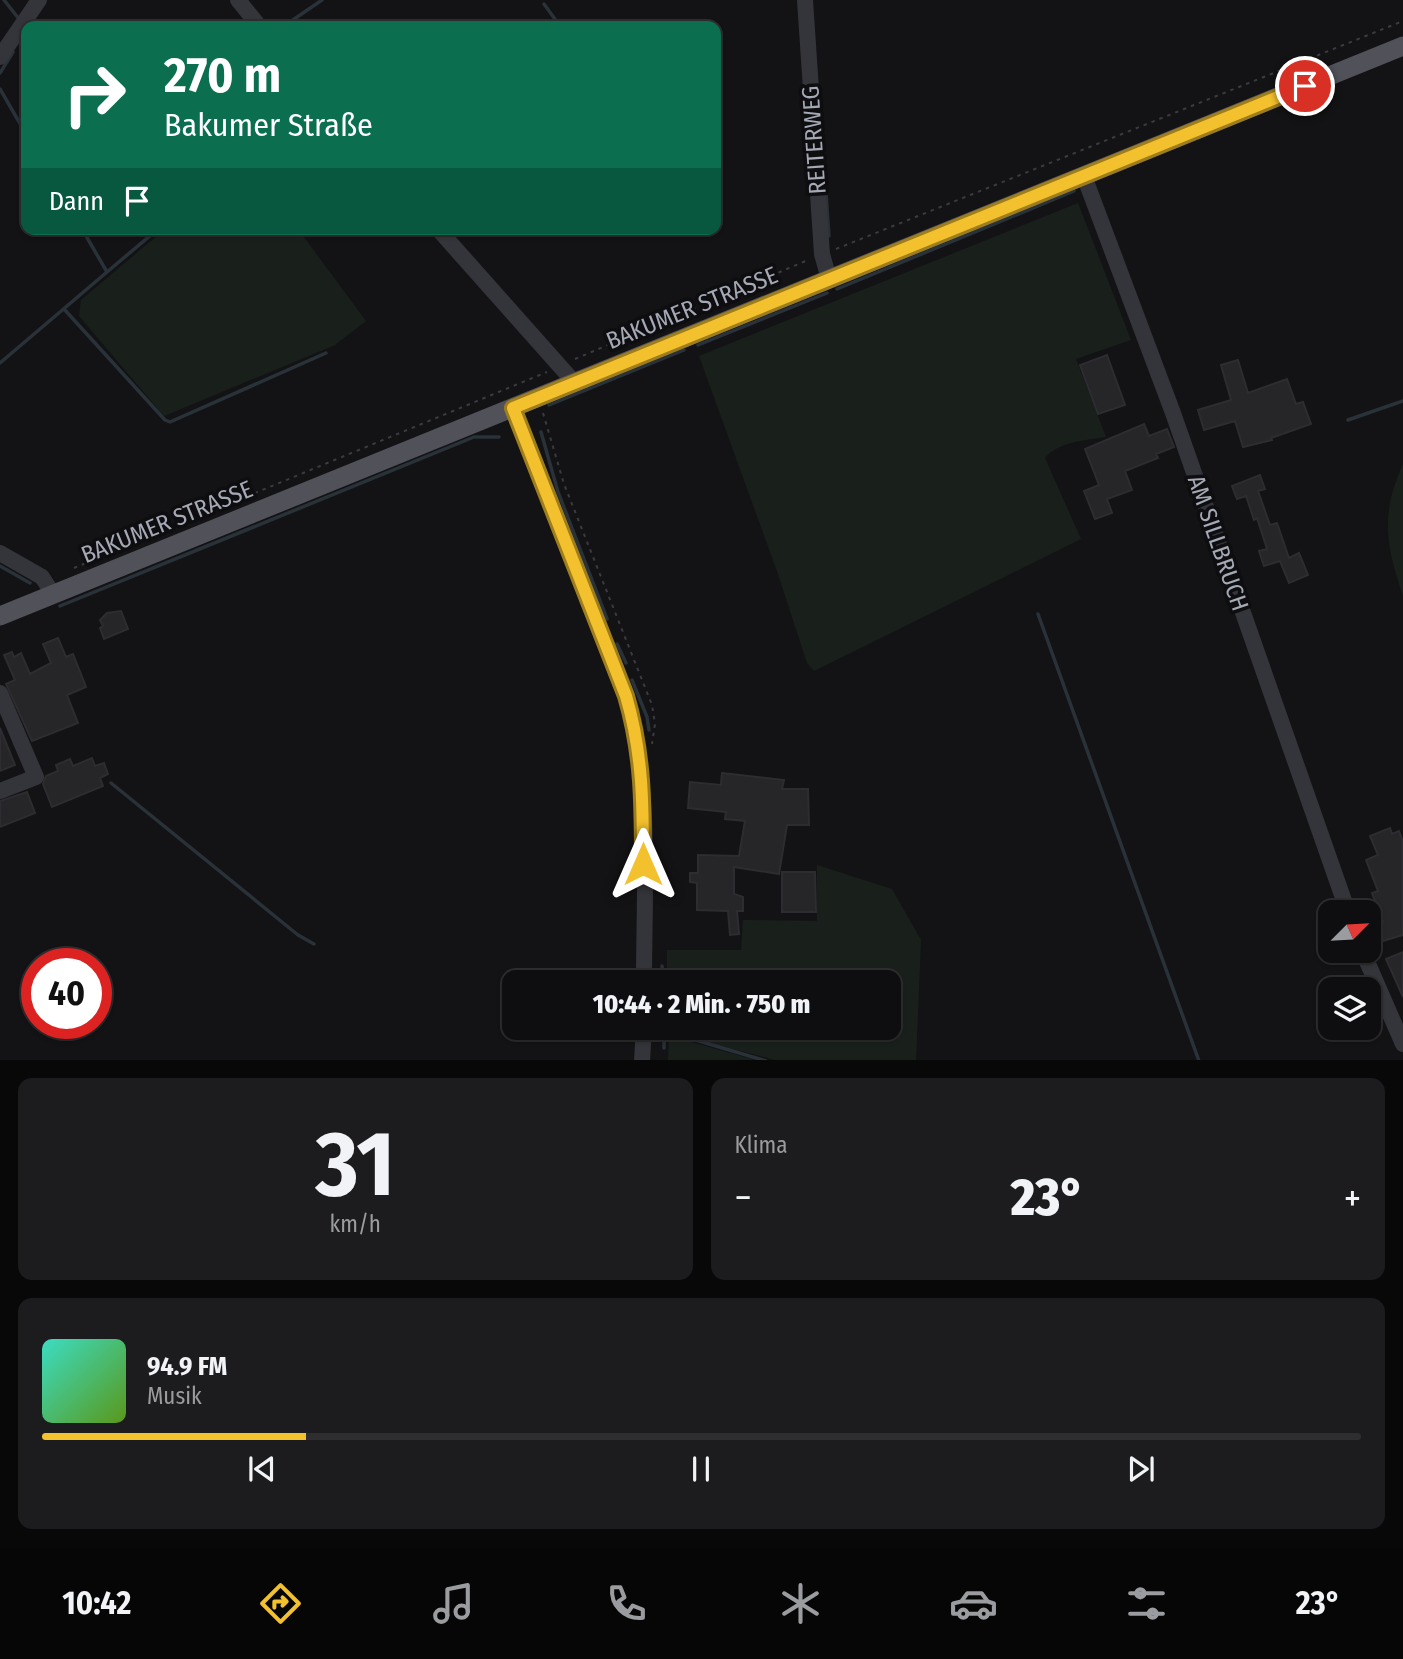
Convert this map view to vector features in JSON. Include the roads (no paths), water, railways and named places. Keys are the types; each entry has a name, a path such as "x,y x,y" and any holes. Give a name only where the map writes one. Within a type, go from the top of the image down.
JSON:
{"main road":[{"name":"BAKUMER STRASSE","path":"0,616 1403,46"}],"street":[{"path":"25,21 39,0"},
{"path":"238,0 255,21"},
{"name":"REITERWEG","path":"805,0 822,254 830,279"},
{"path":"0,57 21,26"},
{"name":"AM SILLBRUCH","path":"1084,176 1173,413 1344,900"},
{"path":"443,235 574,382"},
{"path":"513,408 626,696 637,734 643,776 643,970"},
{"path":"0,553 42,576 53,594"},
{"path":"0,693 36,777 0,791"},
{"path":"1368,963 1403,1044"},
{"path":"642,1060 643,1040"}],"waterway":[{"path":"4,0 19,19"},
{"path":"291,21 322,0"},
{"path":"544,4 556,21"},
{"path":"0,73 13,52"},
{"path":"0,89 21,125"},
{"path":"819,92 829,236"},
{"path":"837,289 1074,191"},
{"path":"85,235 107,272 151,235"},
{"path":"0,363 107,272"},
{"path":"698,345 827,293"},
{"path":"64,309 165,420 170,422 326,353"},
{"path":"549,405 684,350"},
{"path":"1348,420 1403,401"},
{"path":"541,432 558,492 607,619"},
{"path":"60,606 474,437 499,437"},
{"path":"0,566 30,583"},
{"path":"1038,614 1199,1060"},
{"path":"617,644 626,663"},
{"path":"632,680 647,717 649,730"},
{"path":"111,783 298,935 314,944"},
{"path":"662,966 662,970"},
{"path":"664,1040 664,1048"},
{"path":"696,1040 763,1060"}]}
